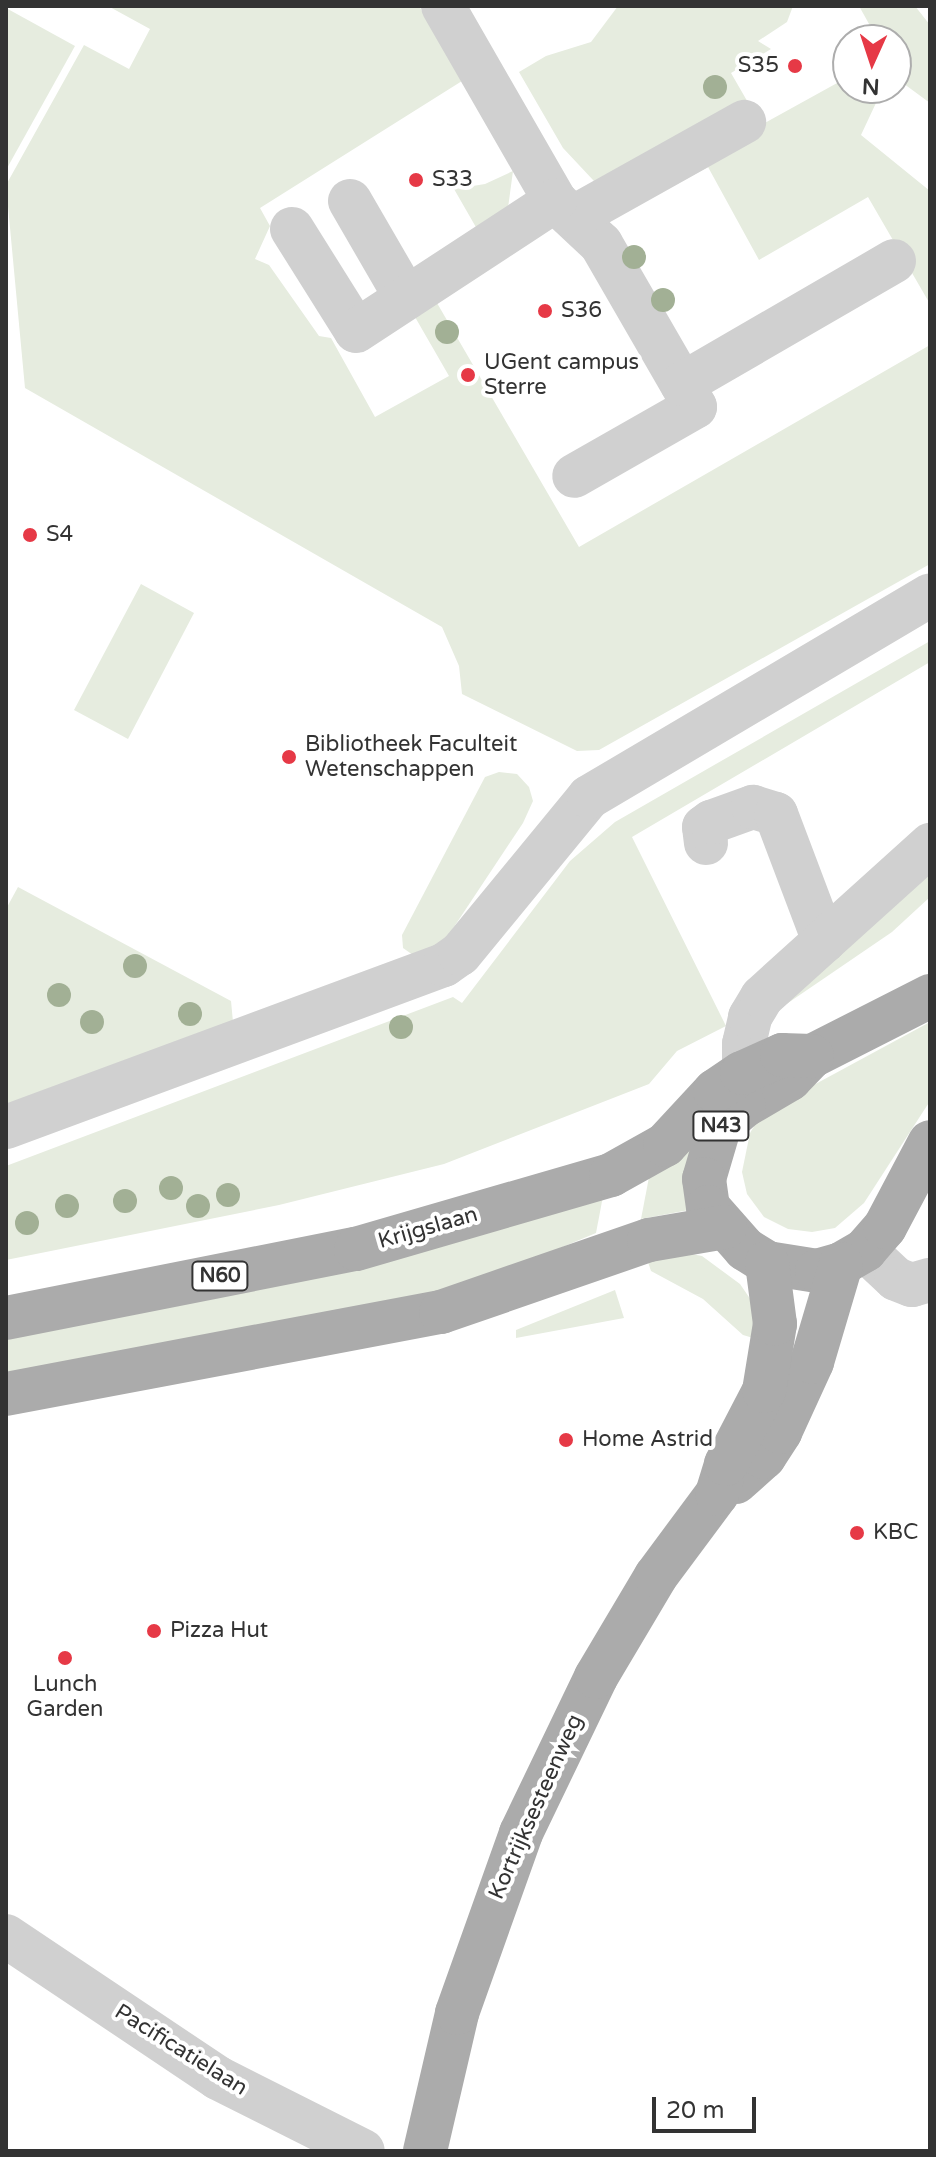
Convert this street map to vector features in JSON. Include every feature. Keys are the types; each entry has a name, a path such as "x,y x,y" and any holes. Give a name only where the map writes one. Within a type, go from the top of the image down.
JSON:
{"main road":[{"name":"Krijgslaan","path":"6,1318 356,1249 611,1175 665,1145 715,1091 743,1089 782,1055 812,1056 930,996"},
{"name":"N43","path":"743,1089 719,1128 704,1179 708,1207 725,1227 767,1263"},
{"name":"Kortrijksesteenweg","path":"717,1494 748,1475 780,1432 812,1362 853,1257 885,1227 930,1142"},
{"path":"6,1394 441,1312 649,1240 725,1227"},
{"path":"767,1263 817,1271 853,1257"},
{"name":"Kortrijksesteenweg","path":"425,2151 457,2013 521,1833 596,1677 656,1576 717,1494 771,1367 775,1324 767,1263"}],"street":[{"path":"443,6 564,209 601,244 695,407 574,476"},
{"path":"292,229 356,331 405,296 564,209 744,122"},
{"path":"350,201 405,296"},
{"path":"682,384 894,261"},
{"path":"6,1127 444,965 460,954 589,797 930,595"},
{"path":"706,843 704,827 711,822 753,807 776,814 824,941"},
{"path":"743,1089 756,982 824,941 930,845"},
{"path":"853,1257 912,1285 930,1280"},
{"name":"Pacificatielaan","path":"6,1936 218,2078 363,2151"}],"shaded area":[{"path":"108,6 419,6 462,81 260,208 270,226 255,259 269,265 319,336 331,338 375,417 449,376 415,317 437,303 579,547 930,345 930,564 599,750 577,751 462,694 459,666 442,627 25,388 6,185 84,45 129,69 150,29"},
{"path":"618,6 793,6 787,22 758,41 771,49 731,73 761,125 832,86 832,104 876,104 861,135 930,191 930,304 868,197 759,260 708,167 624,213 563,148 519,72 546,56 591,42"},
{"path":"859,6 915,6 930,25 930,103 912,90 912,24 869,24"},
{"path":"6,8 75,46 6,170"},
{"path":"513,171 508,208 477,229 454,189 485,184"},
{"path":"141,584 194,613 128,739 74,710"},
{"path":"930,641 930,662 632,837 726,1026 677,1051 649,1084 444,1164 279,1205 6,1260 6,1166 453,997 462,1003 570,861 615,822"},
{"path":"499,772 517,774 529,787 533,801 523,823 444,942 413,955 403,948 402,935 485,777"},
{"path":"930,874 930,897 892,932 766,1018"},
{"path":"18,887 231,1001 233,1022 6,1106 6,909"},
{"path":"930,1022 930,1101 864,1203 835,1228 812,1232 788,1229 764,1217 747,1194 742,1172 750,1133 762,1113"},
{"path":"694,1141 689,1210 641,1219 650,1172"},
{"path":"604,1191 596,1233 474,1284 6,1373 6,1337"},
{"path":"686,1253 702,1256 740,1284 753,1303 760,1340 743,1335 703,1299 651,1271 648,1262"},
{"path":"615,1290 624,1318 516,1338 516,1330"}],"place":[{"name":"S35","path":"795,66"},
{"name":"S33","path":"416,180"},
{"name":"S36","path":"545,311"},
{"name":"UGent campus Sterre","path":"468,375"},
{"name":"S4","path":"30,535"},
{"name":"Bibliotheek Faculteit Wetenschappen","path":"289,757"},
{"name":"Home Astrid","path":"566,1440"},
{"name":"KBC","path":"857,1533"},
{"name":"Pizza Hut","path":"154,1631"},
{"name":"Lunch Garden","path":"65,1658"}]}
